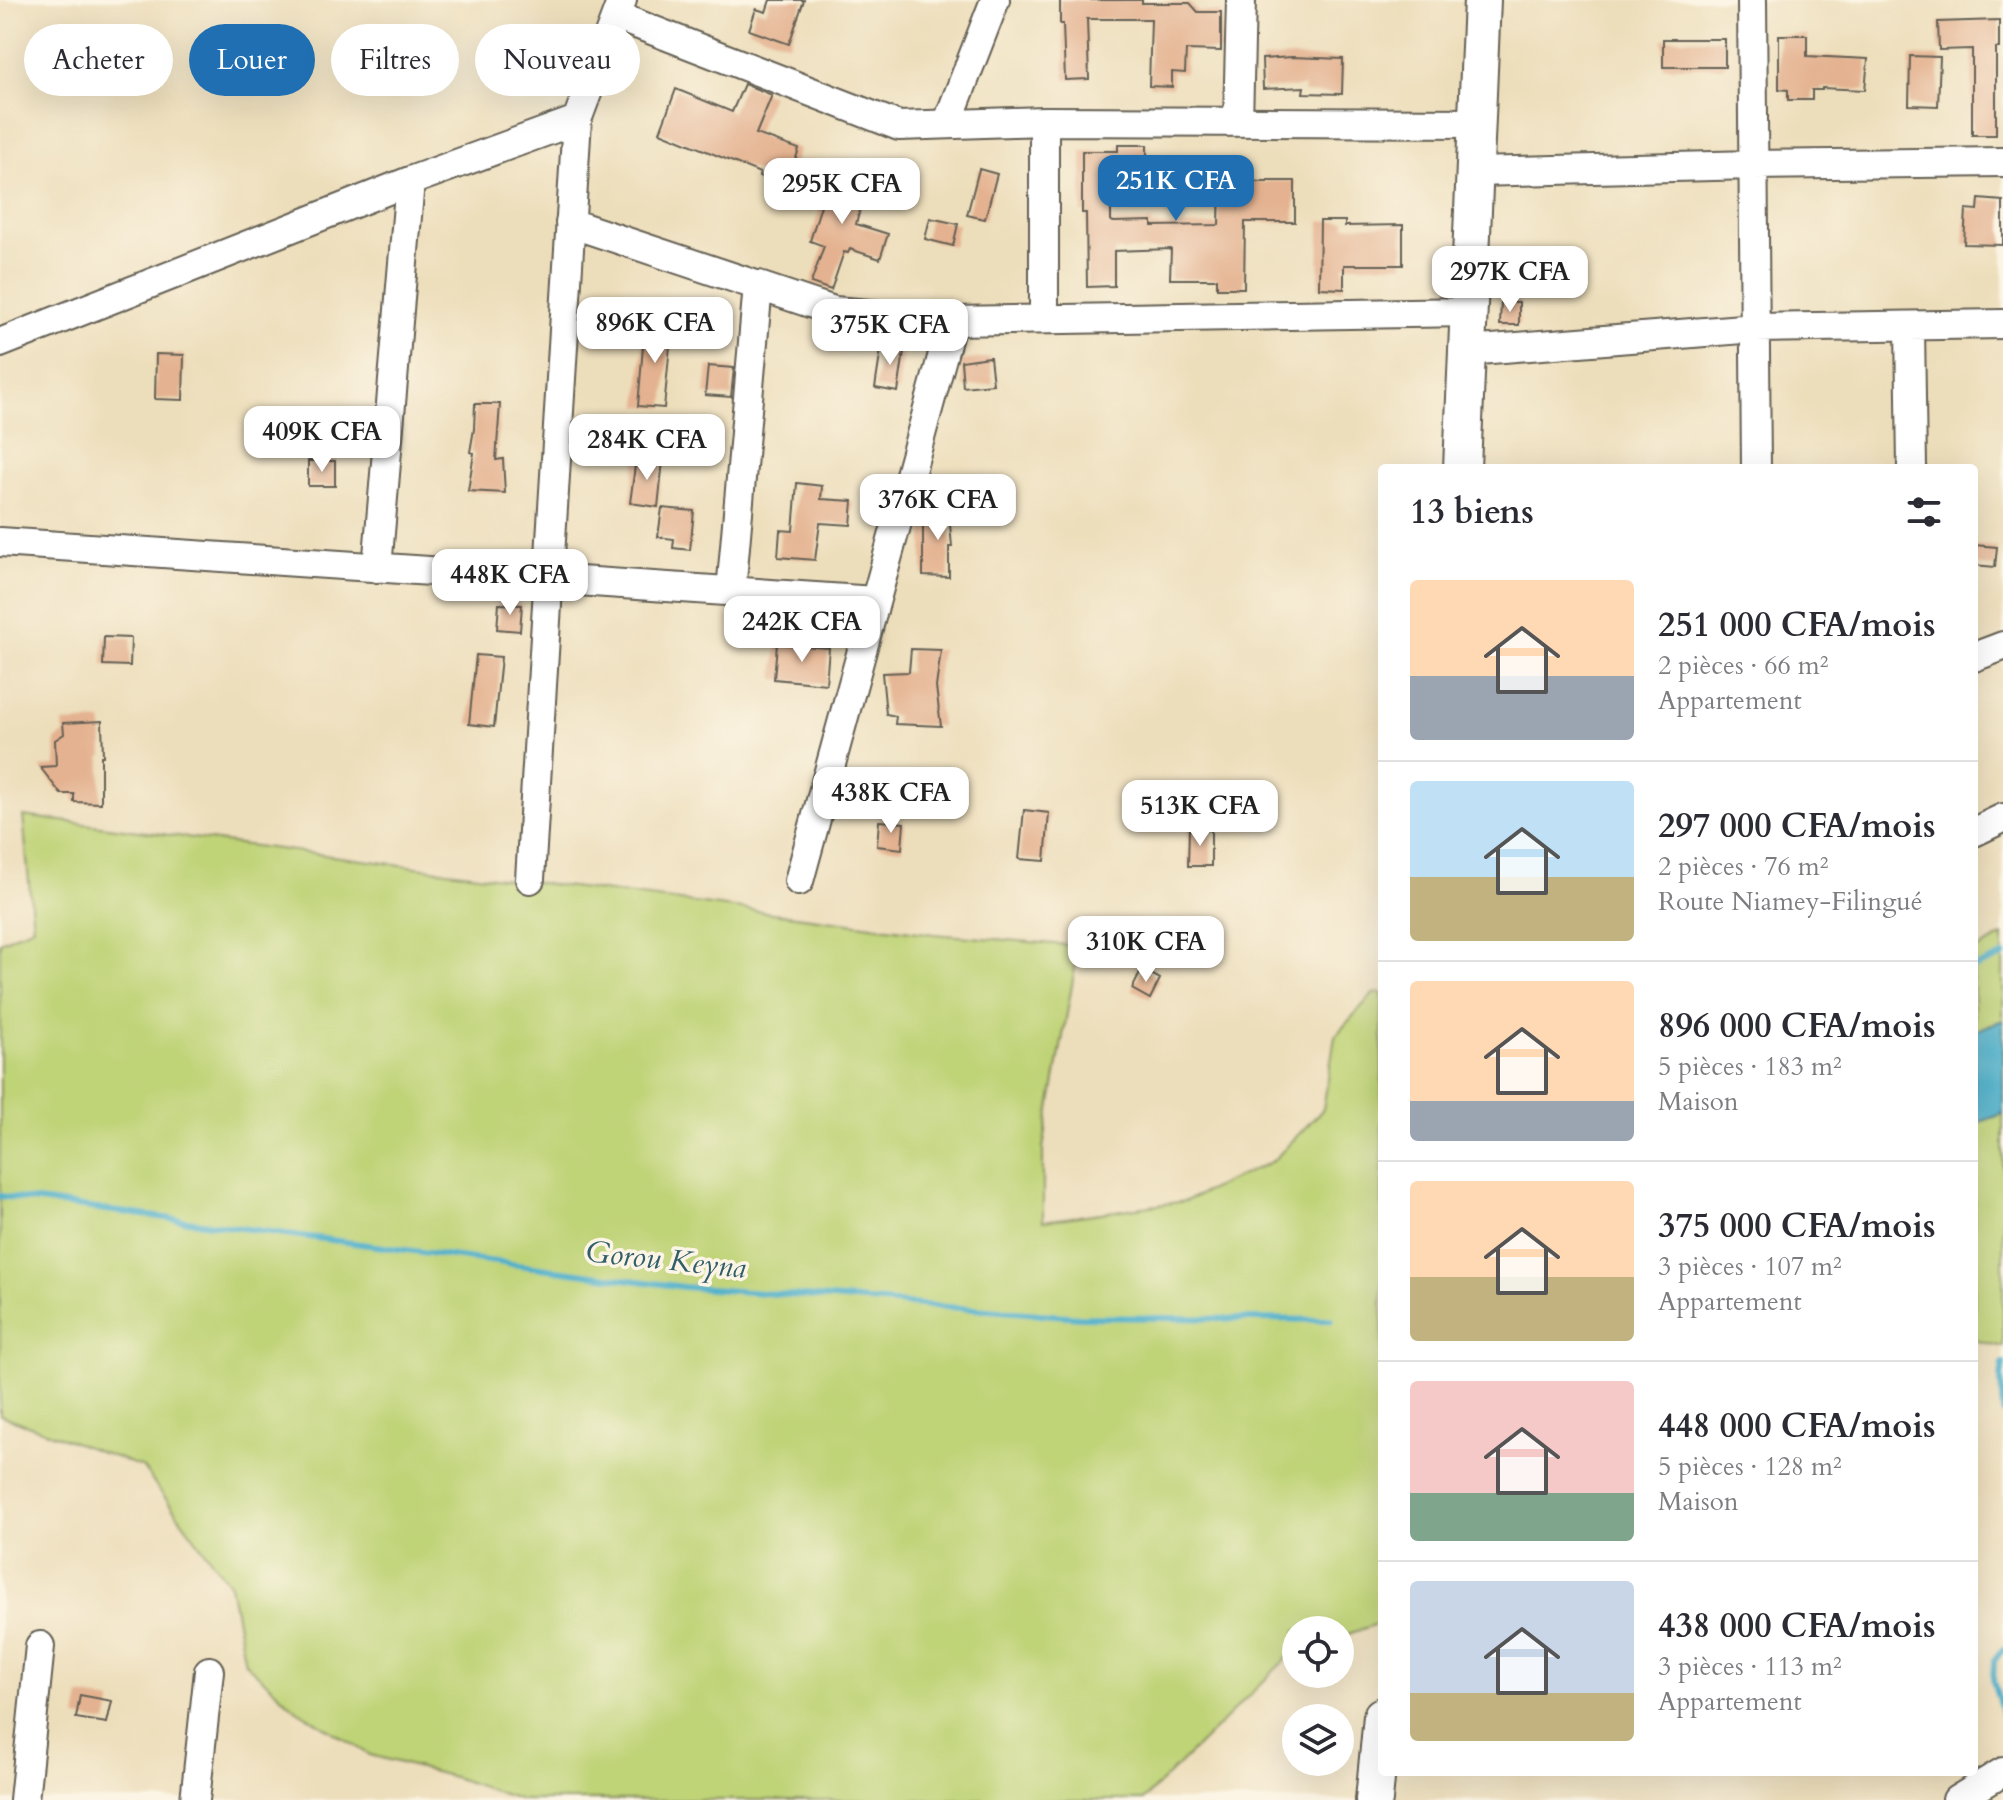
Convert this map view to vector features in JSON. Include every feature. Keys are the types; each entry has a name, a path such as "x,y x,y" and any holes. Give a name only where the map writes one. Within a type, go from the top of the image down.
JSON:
{"main road":[{"path":"1462,464 1482,0"},
{"path":"1374,1800 1378,1758"}],"street":[{"path":"947,124 995,0"},
{"path":"1238,122 1241,0"},
{"path":"1752,0 1756,464"},
{"path":"530,879 577,120 619,8 899,126 1044,121 1476,123"},
{"path":"0,343 410,181 577,120"},
{"path":"1044,121 1044,319"},
{"path":"1474,172 2003,162"},
{"path":"377,568 410,181"},
{"path":"570,223 834,311 952,321 1469,312"},
{"path":"731,592 758,285"},
{"path":"799,881 952,321"},
{"path":"1467,351 1755,328 2003,324"},
{"path":"1910,326 1912,464"},
{"path":"0,542 875,601"},
{"path":"1978,655 2003,646"},
{"path":"1978,830 2003,818"},
{"path":"24,1800 40,1646"},
{"path":"195,1800 209,1671"},
{"path":"1957,1800 2003,1772"}],"green space":[{"path":"23,816 934,934 1079,946 1043,1148 1043,1221 1186,1201 1273,1161 1323,1109 1335,1036 1373,994 1378,993 1378,1623 1354,1632 1354,1616 1282,1616 1282,1663 1143,1800 521,1800 453,1777 370,1755 297,1710 245,1663 230,1585 142,1467 0,1415 0,942 33,927"},
{"path":"2003,936 2003,1020 1978,1029 1978,949"},
{"path":"2003,1114 2003,1347 1978,1341 1978,1123"}],"water":[{"path":"2003,1020 2003,1114 1978,1123 1978,1029"}],"building":[{"path":"770,0 804,0 789,44 749,30 756,9 766,12"},
{"path":"1060,0 1190,3 1198,12 1221,12 1221,51 1186,50 1185,73 1172,72 1172,87 1149,86 1151,19 1087,19 1089,79 1065,80"},
{"path":"1999,20 1996,135 1972,135 1972,49 1939,50 1938,22"},
{"path":"1779,35 1807,35 1807,56 1868,59 1865,90 1822,88 1812,90 1812,100 1788,100 1788,90 1779,89"},
{"path":"1663,39 1725,39 1725,67 1663,67"},
{"path":"1910,56 1940,57 1938,106 1909,105"},
{"path":"1262,59 1343,59 1342,94 1303,93 1304,87 1263,89"},
{"path":"744,84 772,95 756,134 799,149 786,187 759,176 760,173 660,132 676,89 732,112"},
{"path":"1118,145 1147,145 1147,173 1111,172 1111,221 1152,221 1152,226 1219,225 1220,181 1295,181 1295,222 1245,222 1244,288 1217,288 1217,279 1170,279 1171,249 1114,251 1114,286 1087,287 1082,151 1118,151"},
{"path":"979,169 997,174 985,219 967,215"},
{"path":"853,171 869,175 856,224 888,234 880,259 850,249 848,253 844,252 831,290 811,283 824,246 810,241 821,205 814,204 817,177 851,182"},
{"path":"1979,199 2003,201 2003,245 1964,244 1966,209 1978,210"},
{"path":"930,218 958,224 953,246 925,239"},
{"path":"1320,221 1345,221 1345,226 1403,225 1403,265 1344,265 1344,289 1319,288"},
{"path":"1501,302 1519,302 1519,325 1500,325"},
{"path":"645,323 672,325 664,408 638,406"},
{"path":"882,342 905,345 898,392 875,388"},
{"path":"156,354 184,355 183,400 155,399"},
{"path":"990,357 993,384 963,387 961,361"},
{"path":"708,366 734,368 731,397 705,395"},
{"path":"475,404 500,404 496,460 503,459 505,493 468,491 474,453 470,452"},
{"path":"636,458 663,460 658,507 630,503"},
{"path":"308,461 335,461 335,486 308,486"},
{"path":"797,483 822,486 821,499 853,501 851,525 820,523 815,560 778,557 780,530 793,531"},
{"path":"942,491 947,491 952,547 949,547 949,577 923,576 923,522 936,524"},
{"path":"662,508 694,511 690,550 673,548 674,539 658,537"},
{"path":"1978,545 1997,547 1995,567 1978,565"},
{"path":"499,604 522,605 520,631 497,629"},
{"path":"104,637 131,638 130,666 103,665"},
{"path":"777,644 829,648 826,684 774,679"},
{"path":"911,649 941,650 936,687 941,726 895,724 896,716 886,714 882,673 909,672"},
{"path":"476,655 501,657 494,727 469,724"},
{"path":"102,721 101,803 74,802 74,794 61,794 40,767 56,766 55,740 64,734 63,723"},
{"path":"1024,810 1049,813 1045,861 1019,859"},
{"path":"879,821 904,823 902,849 877,846"},
{"path":"1189,829 1211,830 1211,866 1188,866"},
{"path":"1142,969 1160,979 1150,999 1132,989"},
{"path":"80,1695 112,1701 107,1723 76,1718"}],"waterway":[{"path":"1978,966 2003,956"},
{"name":"Gorou Keyna","path":"0,1196 684,1287 1080,1317 1331,1320"},
{"path":"2003,1363 2003,1412"},
{"path":"2003,1649 1994,1661 1993,1681 2003,1714"}]}
